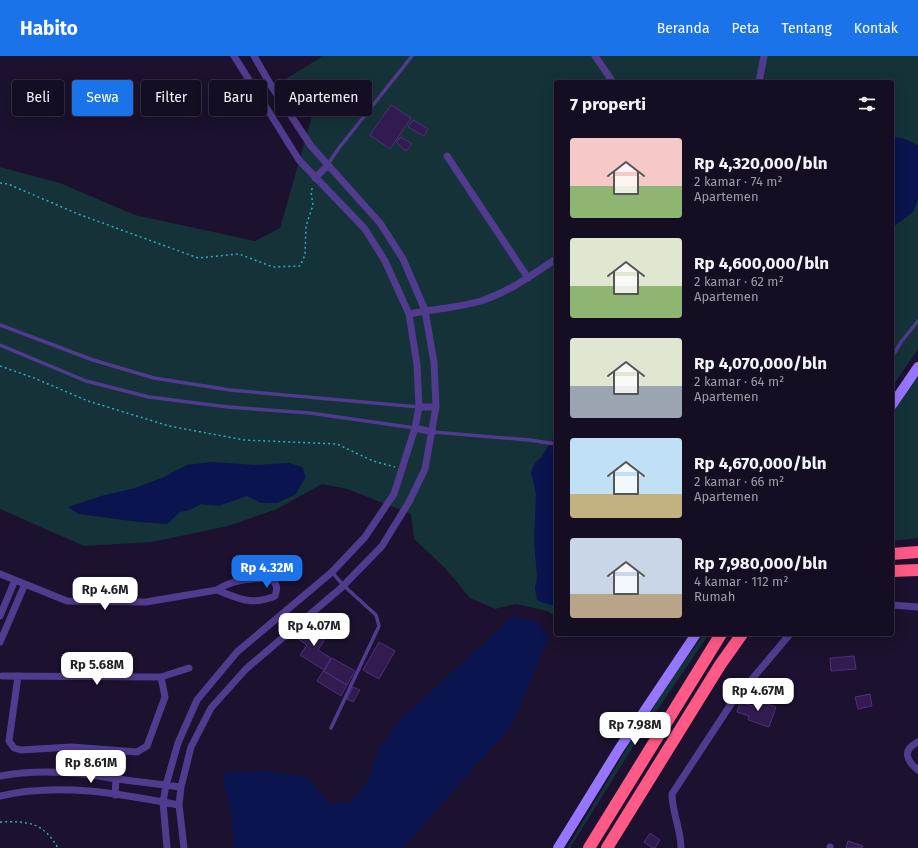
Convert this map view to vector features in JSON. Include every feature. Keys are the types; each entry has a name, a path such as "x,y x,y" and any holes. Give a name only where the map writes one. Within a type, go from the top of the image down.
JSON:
{"highway":[{"path":"894,554 918,552"},
{"path":"894,571 918,570"},
{"path":"589,848 720,636"},
{"path":"607,848 720,666 741,636"}],"main road":[{"path":"894,402 918,367"},
{"path":"558,848 615,755 695,636"}],"street":[{"path":"167,848 163,802 166,785 178,743 197,700 237,652 332,572 365,537 394,494 415,428 419,407 417,365 409,314 385,261 365,229 299,160 234,56"},
{"path":"184,848 179,805 181,787 191,747 211,708 246,669 343,585 382,546 410,502 425,469 433,432 436,407 434,363 425,310 403,259 380,223 311,146 272,87 254,56"},
{"path":"595,56 612,80"},
{"path":"759,80 764,56"},
{"path":"447,156 528,278"},
{"path":"315,178 328,165"},
{"path":"409,314 482,300 508,290 554,260"},
{"path":"419,407 436,407"},
{"path":"415,428 433,432"},
{"path":"0,574 67,600 146,602 217,590 225,585 245,579 270,578 276,583 278,589 275,596 256,602 239,599 217,590"},
{"path":"0,616 15,580"},
{"path":"0,642 25,584"},
{"path":"894,605 918,607"},
{"path":"681,848 681,839 672,804 672,794 731,704 788,636"},
{"path":"1,675 161,676 189,668"},
{"path":"18,676 9,741 14,748 21,750 71,747 137,752 147,746 165,698 161,676"},
{"path":"918,742 910,746 908,751 911,764 918,770"},
{"path":"0,776 52,772 81,774 181,787"},
{"path":"115,795 116,779"},
{"path":"0,796 46,789 83,791 179,805"}],"lane":[{"path":"328,165 339,148 412,56"},
{"path":"894,354 901,342 918,321"},
{"path":"0,324 93,360 154,378 230,390 419,407"},
{"path":"0,345 86,381 149,397 228,407 310,413 415,428"},
{"path":"433,432 529,440 554,444"},
{"path":"331,728 379,626 376,615 343,585 332,572"}],"path":[{"path":"0,183 8,184 78,214 198,258 239,254 273,267 300,266 305,255 306,226 313,205 311,192 315,178"},
{"path":"0,366 34,378 88,401 169,426 244,440 337,444 373,461 403,469"},
{"path":"0,822 21,822 43,828 58,848"}],"green space":[{"path":"323,56 918,56 918,349 894,384 894,80 554,80 554,615 547,611 516,604 495,609 470,598 445,568 414,539 411,514 347,489 322,484 277,509 228,526 152,542 84,546 0,509 0,167 60,183 135,215 255,241 280,228 312,116 372,116 372,80 284,80"},
{"path":"918,374 918,538 894,541 894,411"},
{"path":"703,636 708,636 641,734 570,848 567,848 638,730"}],"shaded area":[{"path":"894,137 902,138 918,145 918,199 914,211 894,226"},
{"path":"554,438 554,605 537,600 535,587 537,577 534,540 536,494 531,472 535,463 542,456"},
{"path":"211,462 255,465 289,463 302,467 306,477 295,495 277,503 261,503 247,496 218,506 201,504 190,510 180,512 167,524 138,522 79,514 68,507 101,496 135,488 164,477 187,465"},
{"path":"513,616 540,623 548,637 512,725 403,848 234,848 230,808 223,773 264,771 308,777 328,803 350,802 367,782 378,751 397,722"}],"building":[{"path":"391,105 411,118 390,149 370,135"},
{"path":"413,120 428,129 424,136 408,127"},
{"path":"401,137 412,144 406,151 396,142"},
{"path":"308,625 327,636 318,650 331,658 324,670 300,655 307,645 298,639"},
{"path":"379,642 395,651 379,679 363,670"},
{"path":"854,656 856,669 831,671 830,658"},
{"path":"332,658 355,671 347,685 324,671"},
{"path":"323,671 347,685 341,696 317,681"},
{"path":"353,687 360,690 353,702 347,699"},
{"path":"870,694 872,706 858,709 855,697"},
{"path":"754,700 776,707 769,727 748,720 749,716 737,712 740,702 753,706"},
{"path":"650,833 660,840 655,848 652,848 644,842"},
{"path":"848,841 863,846 862,848 846,848"}]}
